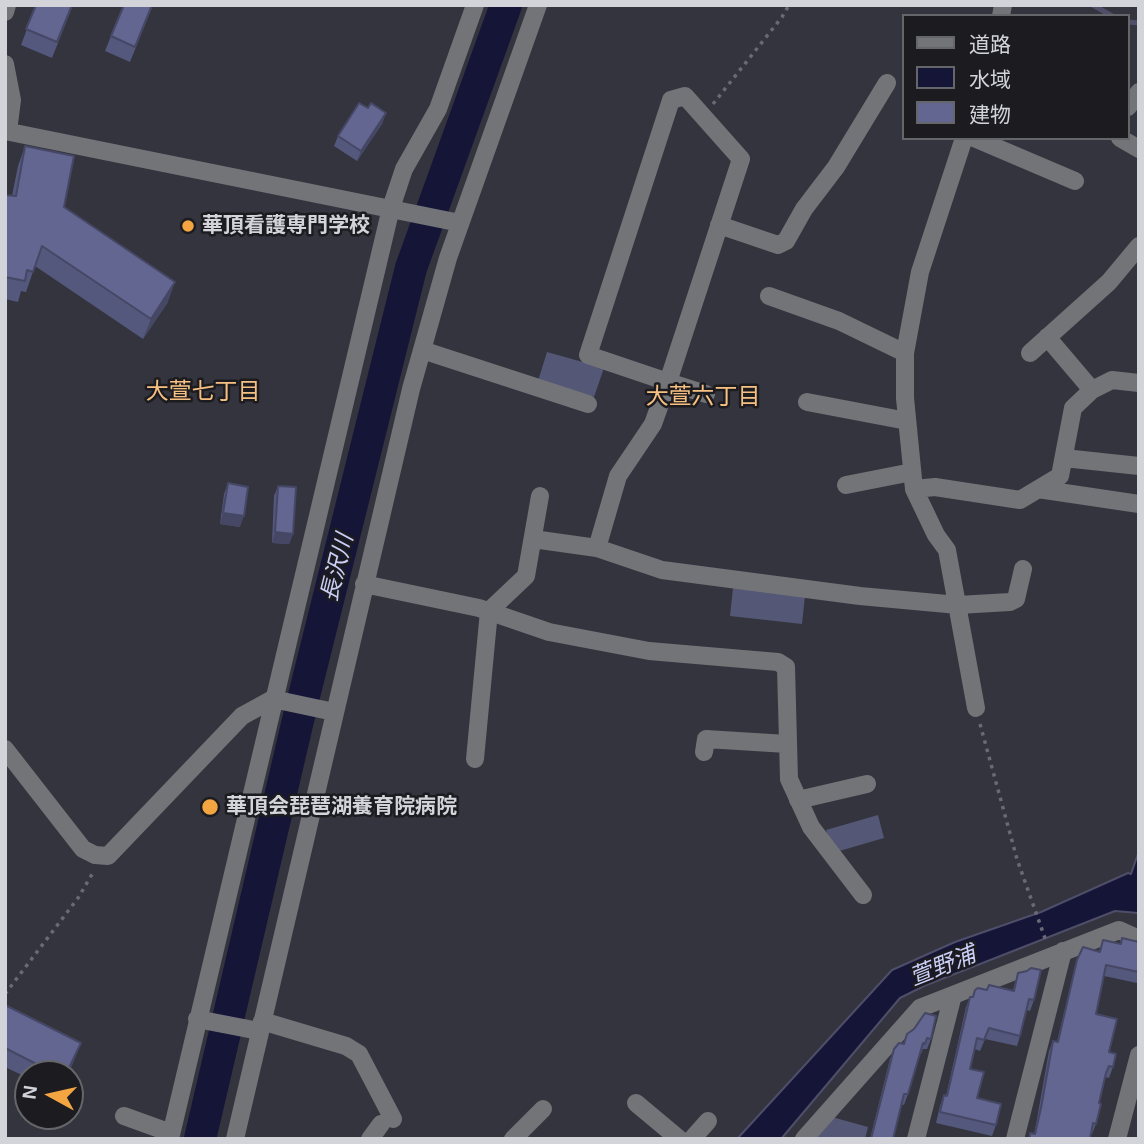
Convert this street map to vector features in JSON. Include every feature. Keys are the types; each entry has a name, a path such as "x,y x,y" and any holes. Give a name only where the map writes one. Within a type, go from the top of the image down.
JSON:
{"street":[{"path":"5,12 6,5"},
{"path":"124,1116 171,1136 325,495 354,358 396,209 404,169 438,109 475,5"},
{"path":"234,1139 329,711 364,584 454,222 538,5"},
{"path":"5,64 12,100 6,131 454,222"},
{"path":"719,225 778,245 786,241 804,209 836,167 887,83"},
{"path":"597,548 618,476 653,424 668,382 741,159 685,96 671,100 588,355 668,382 706,394"},
{"path":"963,140 920,272 905,353 907,421 913,480 936,535 947,550 976,708"},
{"path":"979,140 1075,181"},
{"path":"1123,140 1139,149"},
{"path":"1030,353 1109,282 1139,246"},
{"path":"769,296 839,321 905,353"},
{"path":"1047,337 1092,390"},
{"path":"422,350 589,404"},
{"path":"846,485 913,480 935,487 1020,500 1060,476 1073,408 1092,390 1112,380 1139,383"},
{"path":"807,402 907,421"},
{"path":"1064,458 1139,466"},
{"path":"1038,489 1139,504"},
{"path":"475,759 489,611 526,576 540,496"},
{"path":"533,539 597,548 662,570 860,596 958,605 1010,602 1016,599 1023,569"},
{"path":"364,584 489,611 549,632 649,650 778,662 786,667 789,779 811,827 863,895"},
{"path":"5,749 83,849 95,855 108,856 242,716 276,700 329,711"},
{"path":"704,752 706,739 787,744"},
{"path":"798,800 867,784"},
{"path":"804,1139 920,1008 1055,948 1119,930 1139,939"},
{"path":"1015,1139 1055,948"},
{"path":"916,1139 953,995"},
{"path":"201,1019 257,1027 346,1046 359,1054 382,1127"},
{"path":"1116,1139 1139,1055"},
{"path":"636,1102 680,1139"},
{"path":"513,1139 543,1109"},
{"path":"691,1139 708,1121"}],"path":[{"path":"703,117 789,5"},
{"path":"976,708 1013,846 1034,912 1055,948"},
{"path":"5,994 78,898 90,875 108,856"}],"shaded area":[{"path":"547,352 604,368 594,397 538,381"},
{"path":"733,588 805,596 802,624 730,616"},
{"path":"878,815 884,838 836,852 826,830"},
{"path":"832,1117 868,1127 865,1139 812,1139"}],"water":[{"name":"萱野浦","path":"1139,851 1138,913 1115,911 924,986 900,998 781,1139 737,1139 892,970 955,942 1041,912 1131,874"}],"building":[{"path":"36,5 72,5 57,42 26,29"},
{"path":"124,5 152,5 135,47 111,36"},
{"path":"359,103 368,108 371,103 386,113 361,151 338,136"},
{"path":"25,146 74,156 64,207 175,282 151,319 42,246 33,272 27,270 25,281 5,277 5,195 16,196"},
{"path":"228,483 248,487 244,516 223,513"},
{"path":"278,486 296,487 293,534 275,532"},
{"path":"1122,938 1139,942 1139,972 1106,965 1096,1014 1117,1019 1109,1052 1116,1054 1113,1067 1109,1066 1106,1073 1099,1103 1101,1104 1090,1139 1030,1139 1030,1133 1035,1134 1053,1041 1058,1042 1077,960 1083,947 1100,952 1103,940 1121,944"},
{"path":"1031,968 1041,970 1034,1000 1029,999 1020,1036 989,1028 984,1040 977,1038 970,1069 984,1072 977,1098 1001,1104 996,1125 940,1112 944,1095 947,1096 970,997 973,997 978,988 987,990 989,985 1014,991 1018,973"},
{"path":"5,1005 81,1043 73,1060 29,1060 5,1048"},
{"path":"925,1013 936,1016 931,1039 927,1038 925,1044 923,1043 908,1094 904,1094 893,1139 871,1139 894,1049 899,1043 904,1044 907,1034"}],"waterway":[{"name":"長沢川","path":"200,1139 299,716 411,268 506,5"},
{"path":"1093,5 1109,14"},
{"path":"1130,22 1139,23"}],"place":[{"name":"華頂看護専門学校","path":"188,226"},
{"name":"華頂会琵琶湖養育院病院","path":"210,807"}],"district":[{"name":"大萱七丁目","path":"203,393"},
{"name":"大萱六丁目","path":"703,398"}]}
